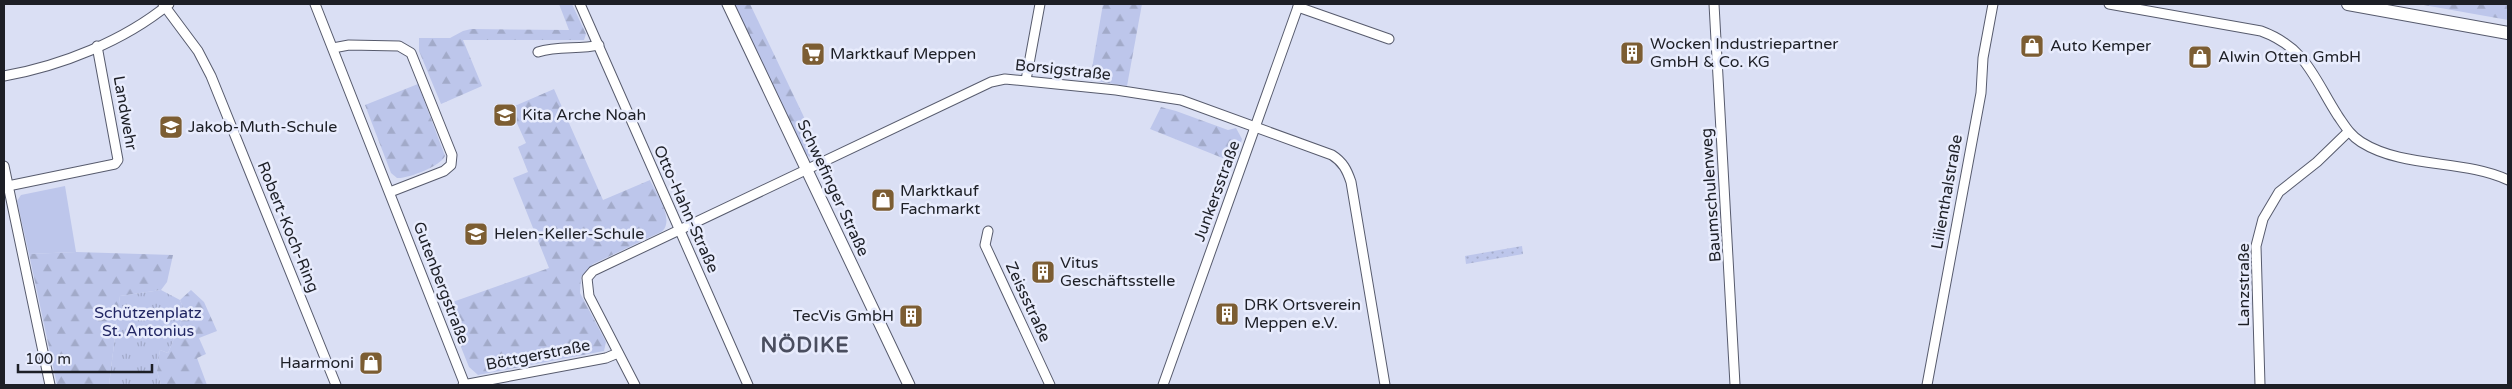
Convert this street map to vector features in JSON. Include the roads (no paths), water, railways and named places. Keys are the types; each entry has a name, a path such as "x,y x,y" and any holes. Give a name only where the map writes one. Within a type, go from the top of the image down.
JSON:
{"main road":[{"path":"2348,4 2508,33"}],"street":[{"name":"Gutenbergstraße","path":"315,4 464,385"},
{"name":"Otto-Hahn-Straße","path":"580,4 748,385"},
{"name":"Schwefinger Straße","path":"728,4 909,385"},
{"path":"1026,80 1040,4"},
{"name":"Baumschulenweg","path":"1714,4 1735,385"},
{"name":"Lilienthalstraße","path":"1927,385 1981,93 1983,58 1993,4"},
{"path":"2109,4 2261,31 2279,38 2295,49 2308,65 2348,132 2362,142 2397,156 2492,172 2508,180"},
{"path":"4,76 44,66 97,46 166,5"},
{"name":"Robert-Koch-Ring","path":"166,5 198,51 211,76 336,385"},
{"name":"Junkersstraße","path":"1163,385 1257,127 1299,5 1389,39"},
{"path":"333,48 349,45 399,46 407,49 411,53 452,155 451,165 444,172 390,192"},
{"path":"538,52 548,48 588,48 599,45"},
{"name":"Landwehr","path":"8,186 115,164 118,160 97,46"},
{"name":"Borsigstraße","path":"618,353 589,296 587,278 592,271 991,82 1005,79 1181,100 1332,155 1347,170 1351,182 1385,385"},
{"name":"Lanzstraße","path":"2260,385 2256,246 2263,219 2280,192 2348,132"},
{"path":"4,166 50,385"},
{"name":"Zeissstraße","path":"988,231 985,245 1050,385"},
{"path":"618,353 635,385"},
{"name":"Böttgerstraße","path":"464,385 606,358 618,353"}],"place":[{"name":"Auto Kemper","path":"2032,46"},
{"name":"Wocken Industriepartner GmbH & Co. KG","path":"1632,53"},
{"name":"Marktkauf Meppen","path":"813,54"},
{"name":"Alwin Otten GmbH","path":"2200,57"},
{"name":"Kita Arche Noah","path":"505,115"},
{"name":"Jakob-Muth-Schule","path":"171,127"},
{"name":"Marktkauf Fachmarkt","path":"883,200"},
{"name":"Helen-Keller-Schule","path":"476,234"},
{"name":"Vitus Geschäftsstelle","path":"1043,272"},
{"name":"DRK Ortsverein Meppen e.V.","path":"1227,314"},
{"name":"TecVis GmbH","path":"911,316"},
{"name":"Haarmoni","path":"371,363"}],"district":[{"name":"NÖDIKE","path":"805,345"}],"park label":[{"name":"Schützenplatz St. Antonius","path":"148,322"}]}
